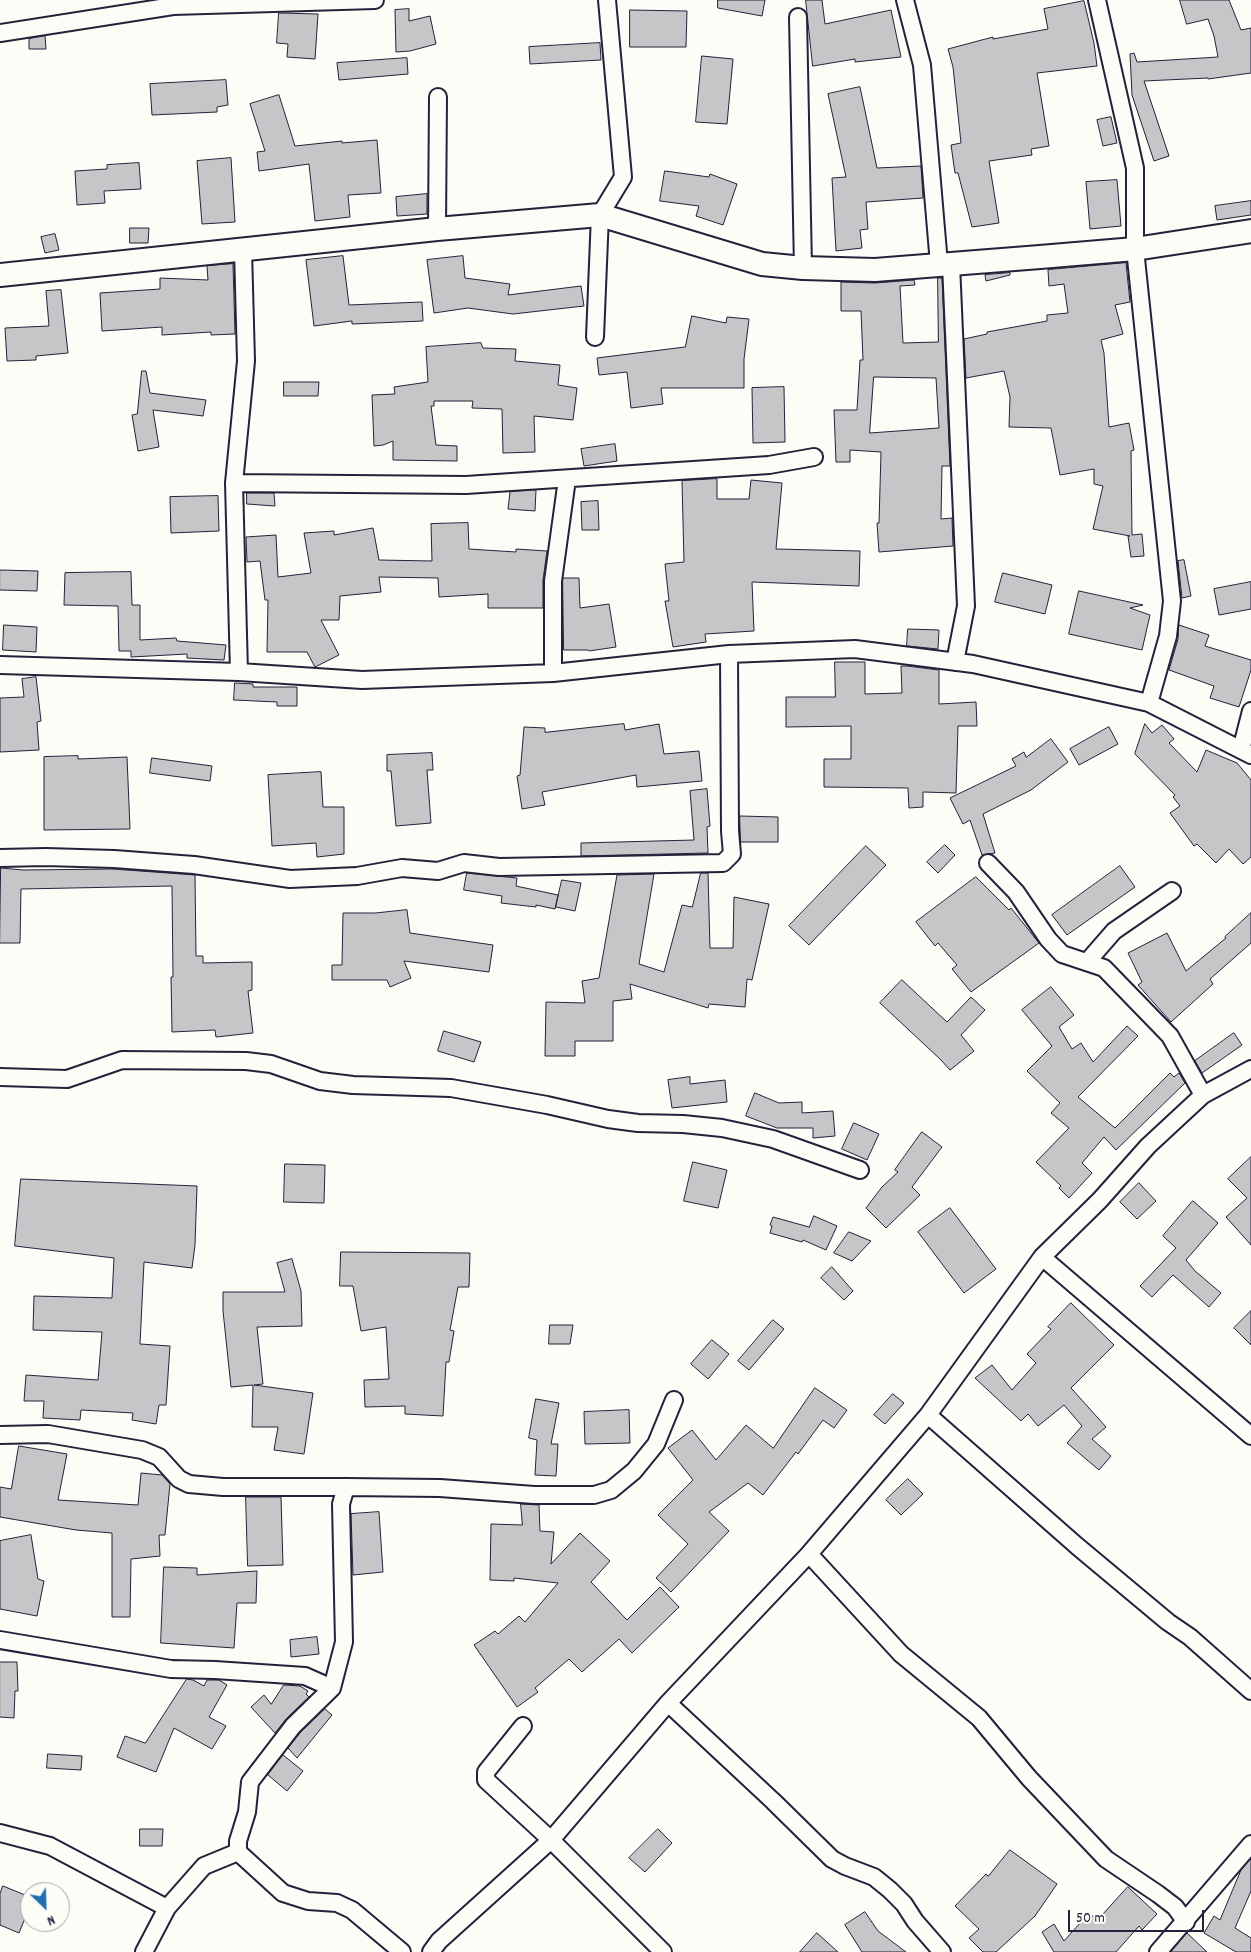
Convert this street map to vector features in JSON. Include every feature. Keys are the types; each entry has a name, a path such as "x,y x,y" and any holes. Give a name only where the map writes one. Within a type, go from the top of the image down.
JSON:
{"street":[{"path":"0,33 173,6 375,0"},
{"path":"595,337 600,215 623,177 607,0"},
{"path":"905,0 922,65 945,264 966,606 955,662"},
{"path":"1097,0 1135,168 1135,249 1172,601 1168,636 1149,703"},
{"path":"798,17 803,268"},
{"path":"437,230 438,97"},
{"path":"0,274 600,215 762,264 803,268 875,270 1135,249 1251,231"},
{"path":"239,672 234,483 246,361 243,250"},
{"path":"234,483 466,485 567,480 769,465 814,457"},
{"path":"552,673 553,581 567,480"},
{"path":"0,665 239,672 362,680 552,673 729,654 855,649 973,664 1149,703 1246,753 1251,711"},
{"path":"0,858 46,857 194,864 290,879 357,876 402,868 438,871 464,863 499,867 723,863 732,854 730,831 729,654"},
{"path":"988,863 1016,892 1048,939 1062,954 1104,968 1170,1036 1203,1096"},
{"path":"1087,962 1114,931 1172,891"},
{"path":"0,1077 67,1079 122,1060 246,1060 271,1064 320,1081 353,1085 451,1088 546,1104 608,1119 638,1123 683,1124 722,1128 773,1139 860,1170"},
{"path":"431,1952 439,1941 551,1840 668,1703 810,1554 928,1415 1042,1257 1100,1200 1148,1146 1203,1096 1251,1069"},
{"path":"1042,1257 1251,1436"},
{"path":"0,1435 48,1434 142,1450 159,1457 180,1479 188,1484 223,1487 440,1488 534,1495 594,1495 611,1490 634,1471 656,1444 674,1400"},
{"path":"928,1415 1077,1546 1168,1622 1190,1637 1251,1691"},
{"path":"346,1487 341,1504 344,1642 332,1688 293,1726 250,1782 247,1812 238,1841 238,1852 283,1893 308,1901 337,1903 352,1910 402,1952"},
{"path":"810,1554 900,1654 979,1718 1029,1778 1106,1859 1175,1907 1186,1922"},
{"path":"0,1640 171,1670 215,1670 305,1676 332,1688"},
{"path":"668,1703 832,1859 874,1877 890,1890 904,1904 915,1921 942,1952"},
{"path":"523,1726 486,1772 486,1780 551,1840 663,1952"},
{"path":"0,1833 50,1846 167,1908"},
{"path":"1158,1952 1186,1922 1251,1844"},
{"path":"144,1952 167,1908 204,1866 238,1852"}],"building":[{"path":"718,0 765,0 762,16 718,8"},
{"path":"806,0 822,0 825,24 891,10 901,57 855,62 855,59 813,66"},
{"path":"1180,0 1229,0 1241,30 1251,28 1251,73 1208,79 1144,81 1169,156 1154,161 1132,95 1130,54 1134,53 1137,62 1218,57 1208,19 1187,24"},
{"path":"1084,1 1094,43 1097,66 1037,73 1049,146 1031,149 1032,155 989,161 999,223 972,227 958,173 955,173 951,145 961,143 953,67 948,49 993,37 993,39 1048,29 1044,9"},
{"path":"409,9 409,21 430,16 436,44 410,51 396,52 395,10"},
{"path":"630,10 687,11 686,47 630,47"},
{"path":"279,13 318,14 315,59 287,57 288,44 277,43"},
{"path":"45,36 46,49 29,49 29,39"},
{"path":"600,43 601,60 530,64 529,47"},
{"path":"702,56 733,59 727,124 696,122"},
{"path":"407,58 408,74 339,80 337,63"},
{"path":"226,80 228,105 217,107 217,112 152,115 150,84"},
{"path":"860,87 877,168 921,166 923,198 866,202 868,229 860,230 862,248 836,251 832,178 846,177 828,94"},
{"path":"279,95 295,146 342,141 342,143 377,140 381,193 348,195 350,217 315,221 309,164 259,171 257,152 265,151 250,104"},
{"path":"1111,117 1117,143 1103,146 1097,120"},
{"path":"231,158 235,222 202,224 197,161"},
{"path":"139,163 141,189 104,191 105,203 77,205 75,171 107,169 107,165"},
{"path":"665,171 709,177 710,174 737,184 723,225 696,216 699,206 660,201"},
{"path":"1117,180 1121,226 1090,229 1086,182"},
{"path":"427,194 427,214 397,216 396,197"},
{"path":"1251,201 1251,215 1217,220 1215,206"},
{"path":"130,228 149,228 148,243 130,243"},
{"path":"55,234 59,250 45,253 41,237"},
{"path":"343,256 349,305 422,302 423,321 352,324 352,321 314,326 306,260"},
{"path":"463,256 465,278 510,284 508,295 581,286 584,306 513,314 468,308 434,313 427,260"},
{"path":"1126,263 1130,302 1115,305 1123,334 1101,340 1104,353 1109,427 1129,423 1134,450 1131,451 1132,535 1142,534 1144,556 1131,557 1128,536 1130,536 1093,529 1103,486 1094,484 1094,469 1060,475 1051,428 1009,427 1010,397 1004,371 966,378 964,339 987,334 987,332 1047,321 1047,315 1068,313 1064,284 1049,286 1048,270"},
{"path":"233,264 235,334 211,335 211,332 162,335 162,327 102,331 100,293 160,289 160,278 208,280 207,266"},
{"path":"1010,273 1010,275 986,281 985,275"},
{"path":"938,278 942,278 950,466 942,466 941,519 952,518 953,546 879,552 877,523 879,523 881,452 850,450 850,462 836,462 834,410 857,410 860,360 863,360 861,311 841,311 841,282 875,283 914,280 915,285 900,286 903,343 938,342","holes":["874,377 936,378 939,428 870,433"]},
{"path":"61,290 68,353 36,356 36,360 7,361 5,328 49,326 46,291"},
{"path":"692,316 726,323 727,317 749,319 744,359 744,388 661,388 663,404 631,408 627,372 599,375 597,358 685,347"},
{"path":"481,343 483,348 516,349 515,361 560,365 558,385 577,388 573,420 534,416 535,452 503,453 502,409 472,408 473,401 434,401 434,406 431,406 436,445 457,446 457,461 393,460 393,441 374,446 372,395 395,394 394,387 428,382 426,347"},
{"path":"142,371 146,371 150,393 206,400 203,416 153,410 159,447 138,451 132,415 137,414"},
{"path":"284,382 319,382 318,396 284,396"},
{"path":"784,387 785,442 753,443 752,388"},
{"path":"615,444 617,461 584,466 581,449"},
{"path":"717,479 717,499 749,499 751,480 782,483 776,549 860,551 859,586 752,582 754,631 705,634 706,642 673,647 665,601 669,601 665,564 684,562 682,481"},
{"path":"536,490 535,511 508,509 510,492"},
{"path":"247,493 274,493 275,506 247,504"},
{"path":"218,496 219,531 171,533 170,497"},
{"path":"598,501 599,530 582,530 581,502"},
{"path":"468,523 469,549 516,552 516,549 547,551 543,580 543,608 488,608 488,594 439,597 438,578 379,577 381,592 340,596 339,620 321,620 339,655 315,667 307,652 267,652 268,600 265,600 260,561 247,562 246,537 276,535 278,577 311,573 304,533 334,531 334,535 373,528 379,560 432,561 431,524"},
{"path":"1184,560 1191,596 1182,598 1178,561"},
{"path":"0,570 38,571 37,591 0,590"},
{"path":"131,572 132,605 140,605 140,640 176,638 177,641 226,645 224,660 187,658 187,654 131,657 131,651 119,651 118,606 64,605 65,573"},
{"path":"1003,573 1052,585 1045,614 995,602"},
{"path":"563,578 579,578 580,608 609,604 616,647 589,651 564,650"},
{"path":"1251,582 1251,609 1219,615 1214,589"},
{"path":"1079,591 1143,605 1130,608 1150,615 1142,650 1069,634"},
{"path":"4,625 37,627 36,652 3,650"},
{"path":"1179,625 1209,635 1205,646 1251,660 1251,670 1239,707 1210,698 1214,686 1169,670 1178,639"},
{"path":"908,629 939,630 938,649 907,646"},
{"path":"835,662 865,662 865,694 902,693 901,666 907,666 939,670 939,704 976,702 977,726 958,726 956,793 923,792 923,807 909,808 908,788 824,787 824,759 851,759 851,726 786,727 786,697 835,697"},
{"path":"36,677 41,721 37,722 39,750 0,752 0,698 24,697 22,679"},
{"path":"235,683 253,684 253,687 297,687 297,706 277,706 277,702 234,700"},
{"path":"624,724 625,730 659,724 664,754 699,751 702,781 637,787 636,775 542,792 545,805 522,809 517,776 520,775 524,727 545,728 545,732"},
{"path":"1145,724 1152,733 1162,725 1174,739 1169,743 1197,772 1206,750 1237,763 1251,780 1251,857 1243,864 1229,849 1216,863 1197,844 1194,846 1170,813 1180,806 1173,797 1175,795 1135,754"},
{"path":"1109,727 1118,744 1079,765 1070,749"},
{"path":"1051,739 1068,762 1031,790 983,814 995,853 982,855 970,820 963,824 950,798 1016,766 1012,759 1024,752 1026,757"},
{"path":"432,753 433,770 427,770 431,823 396,826 391,771 387,771 387,755"},
{"path":"78,756 78,759 127,757 130,829 44,830 44,757"},
{"path":"152,758 212,766 210,781 150,773"},
{"path":"321,772 323,807 344,807 344,854 317,857 316,843 272,846 268,775"},
{"path":"707,789 710,826 707,827 708,853 581,856 581,843 694,840 690,791"},
{"path":"740,816 778,817 778,842 741,842"},
{"path":"945,845 955,855 938,873 927,862"},
{"path":"866,846 886,865 809,945 789,926"},
{"path":"1120,866 1135,887 1067,935 1052,915"},
{"path":"1,868 23,870 113,869 195,875 196,956 203,956 203,963 252,962 252,990 248,991 253,1033 216,1037 215,1030 172,1032 172,886 21,889 20,943 0,943"},
{"path":"467,873 517,878 516,886 558,895 555,909 536,905 536,907 501,903 502,896 464,890"},
{"path":"701,873 708,873 710,948 733,948 734,897 769,904 752,980 747,979 745,1007 709,1004 708,1008 630,984 632,999 613,1001 613,1041 575,1041 575,1056 545,1056 546,1002 585,1003 582,981 599,978 617,875 654,874 639,964 664,972 682,905 692,907"},
{"path":"976,877 1009,910 1011,908 1039,943 971,992 952,969 957,965 938,943 935,946 916,922"},
{"path":"562,880 581,883 575,911 556,907"},
{"path":"407,910 410,933 493,945 489,972 404,961 411,978 390,987 387,980 332,980 332,965 342,965 343,913"},
{"path":"1251,913 1251,943 1210,979 1213,984 1171,1022 1138,985 1142,982 1128,953 1167,933 1186,971 1226,938"},
{"path":"902,980 947,1022 971,997 985,1010 961,1035 974,1051 950,1070 880,1003"},
{"path":"1051,987 1074,1015 1059,1027 1072,1049 1081,1043 1093,1062 1127,1026 1138,1036 1078,1097 1115,1128 1170,1073 1174,1077 1179,1073 1185,1083 1116,1150 1104,1137 1082,1163 1092,1173 1069,1198 1059,1188 1061,1186 1036,1162 1069,1128 1051,1113 1060,1103 1027,1071 1052,1046 1022,1010"},
{"path":"444,1031 481,1042 474,1062 438,1051"},
{"path":"1234,1033 1242,1045 1202,1073 1195,1061"},
{"path":"690,1077 690,1084 725,1080 727,1102 672,1108 668,1080"},
{"path":"755,1093 779,1103 802,1102 802,1113 833,1111 835,1136 813,1138 813,1128 777,1128 746,1116"},
{"path":"854,1123 879,1134 867,1160 842,1149"},
{"path":"922,1132 942,1147 912,1187 920,1195 886,1228 866,1208 882,1187 898,1172 895,1170"},
{"path":"1251,1157 1251,1245 1226,1217 1247,1198 1228,1179"},
{"path":"693,1162 727,1170 718,1208 684,1201"},
{"path":"285,1164 325,1165 324,1203 284,1202"},
{"path":"21,1179 197,1186 195,1245 192,1268 144,1262 140,1344 170,1346 166,1405 159,1405 156,1424 132,1420 133,1413 81,1410 80,1420 43,1418 44,1401 24,1401 26,1375 98,1380 102,1332 33,1330 34,1296 112,1298 114,1258 15,1246"},
{"path":"1139,1183 1156,1201 1137,1219 1120,1202"},
{"path":"1193,1201 1218,1223 1186,1260 1195,1271 1221,1293 1209,1307 1173,1275 1152,1297 1140,1286 1176,1248 1163,1236"},
{"path":"950,1208 996,1269 964,1293 918,1232"},
{"path":"814,1216 837,1226 826,1250 803,1240 802,1242 770,1233 773,1217 809,1227"},
{"path":"849,1232 871,1241 852,1261 834,1253"},
{"path":"341,1252 470,1253 469,1287 458,1287 450,1330 454,1331 449,1362 446,1362 443,1416 405,1414 405,1406 365,1407 364,1380 389,1379 386,1327 361,1331 353,1286 340,1286"},
{"path":"292,1259 301,1291 302,1326 257,1327 263,1384 254,1385 313,1393 304,1454 274,1450 278,1427 252,1427 253,1385 231,1387 223,1311 223,1292 285,1292 277,1263"},
{"path":"832,1267 853,1291 844,1300 821,1278"},
{"path":"1071,1303 1114,1345 1071,1388 1106,1427 1092,1439 1111,1456 1099,1470 1067,1443 1082,1426 1064,1405 1038,1426 1028,1414 1021,1421 975,1378 992,1365 1012,1390 1036,1363 1027,1354 1051,1329 1048,1327"},
{"path":"1251,1311 1251,1345 1234,1328"},
{"path":"773,1320 784,1329 749,1370 738,1361"},
{"path":"550,1325 573,1325 570,1344 549,1344"},
{"path":"712,1340 729,1354 708,1379 691,1364"},
{"path":"815,1388 847,1410 834,1428 823,1420 798,1454 796,1452 763,1495 748,1483 709,1512 729,1531 671,1592 656,1578 688,1544 658,1515 693,1480 668,1448 692,1430 716,1460 746,1425 773,1448"},
{"path":"893,1394 904,1403 885,1424 874,1415"},
{"path":"536,1399 559,1403 551,1444 558,1444 556,1476 535,1475 537,1440 529,1438"},
{"path":"629,1410 630,1443 585,1444 584,1412"},
{"path":"19,1446 67,1454 58,1500 138,1505 141,1473 162,1475 170,1484 165,1535 159,1535 160,1556 131,1559 130,1617 112,1617 112,1533 76,1530 0,1517 0,1487 11,1489"},
{"path":"908,1479 923,1494 901,1515 886,1500"},
{"path":"246,1497 281,1497 283,1565 248,1566"},
{"path":"521,1504 539,1505 540,1531 554,1532 551,1564 580,1533 610,1561 591,1582 627,1620 660,1587 679,1607 632,1653 619,1639 582,1672 569,1659 535,1688 538,1692 517,1707 474,1645 495,1631 498,1634 519,1616 525,1622 558,1583 514,1578 514,1581 490,1580 491,1524 522,1525"},
{"path":"379,1512 383,1572 353,1575 351,1514"},
{"path":"31,1535 38,1579 44,1581 37,1616 0,1609 0,1541"},
{"path":"164,1567 197,1568 197,1575 257,1571 256,1603 237,1603 234,1648 161,1643"},
{"path":"317,1637 319,1654 291,1657 290,1640"},
{"path":"0,1662 17,1662 18,1691 15,1691 14,1718 0,1717"},
{"path":"187,1679 204,1686 207,1680 219,1680 227,1685 209,1717 226,1726 212,1749 174,1728 156,1772 117,1757 125,1736 145,1743"},
{"path":"284,1685 300,1686 308,1691 306,1694 309,1697 286,1719 275,1733 251,1707 264,1695 271,1704"},
{"path":"325,1709 332,1715 297,1758 288,1748 300,1733"},
{"path":"48,1754 82,1756 81,1770 47,1768"},
{"path":"283,1755 303,1771 287,1791 268,1775"},
{"path":"140,1829 163,1829 162,1846 140,1846"},
{"path":"658,1829 672,1843 645,1872 629,1858"},
{"path":"1010,1850 1057,1884 1035,1916 996,1952 983,1952 969,1938 979,1929 955,1906 986,1874 988,1876"},
{"path":"1251,1859 1251,1891 1235,1928 1251,1938 1251,1952 1236,1952 1204,1933 1214,1916 1220,1920 1241,1870"},
{"path":"3,1886 20,1893 19,1933 0,1925 0,1894"},
{"path":"1128,1887 1157,1914 1142,1930 1139,1926 1116,1952 1054,1952 1042,1932 1054,1924 1064,1941 1089,1913 1097,1920"},
{"path":"865,1912 878,1931 906,1952 862,1952 845,1925"},
{"path":"817,1933 838,1952 800,1952"},
{"path":"1187,1933 1207,1952 1171,1952"}]}
